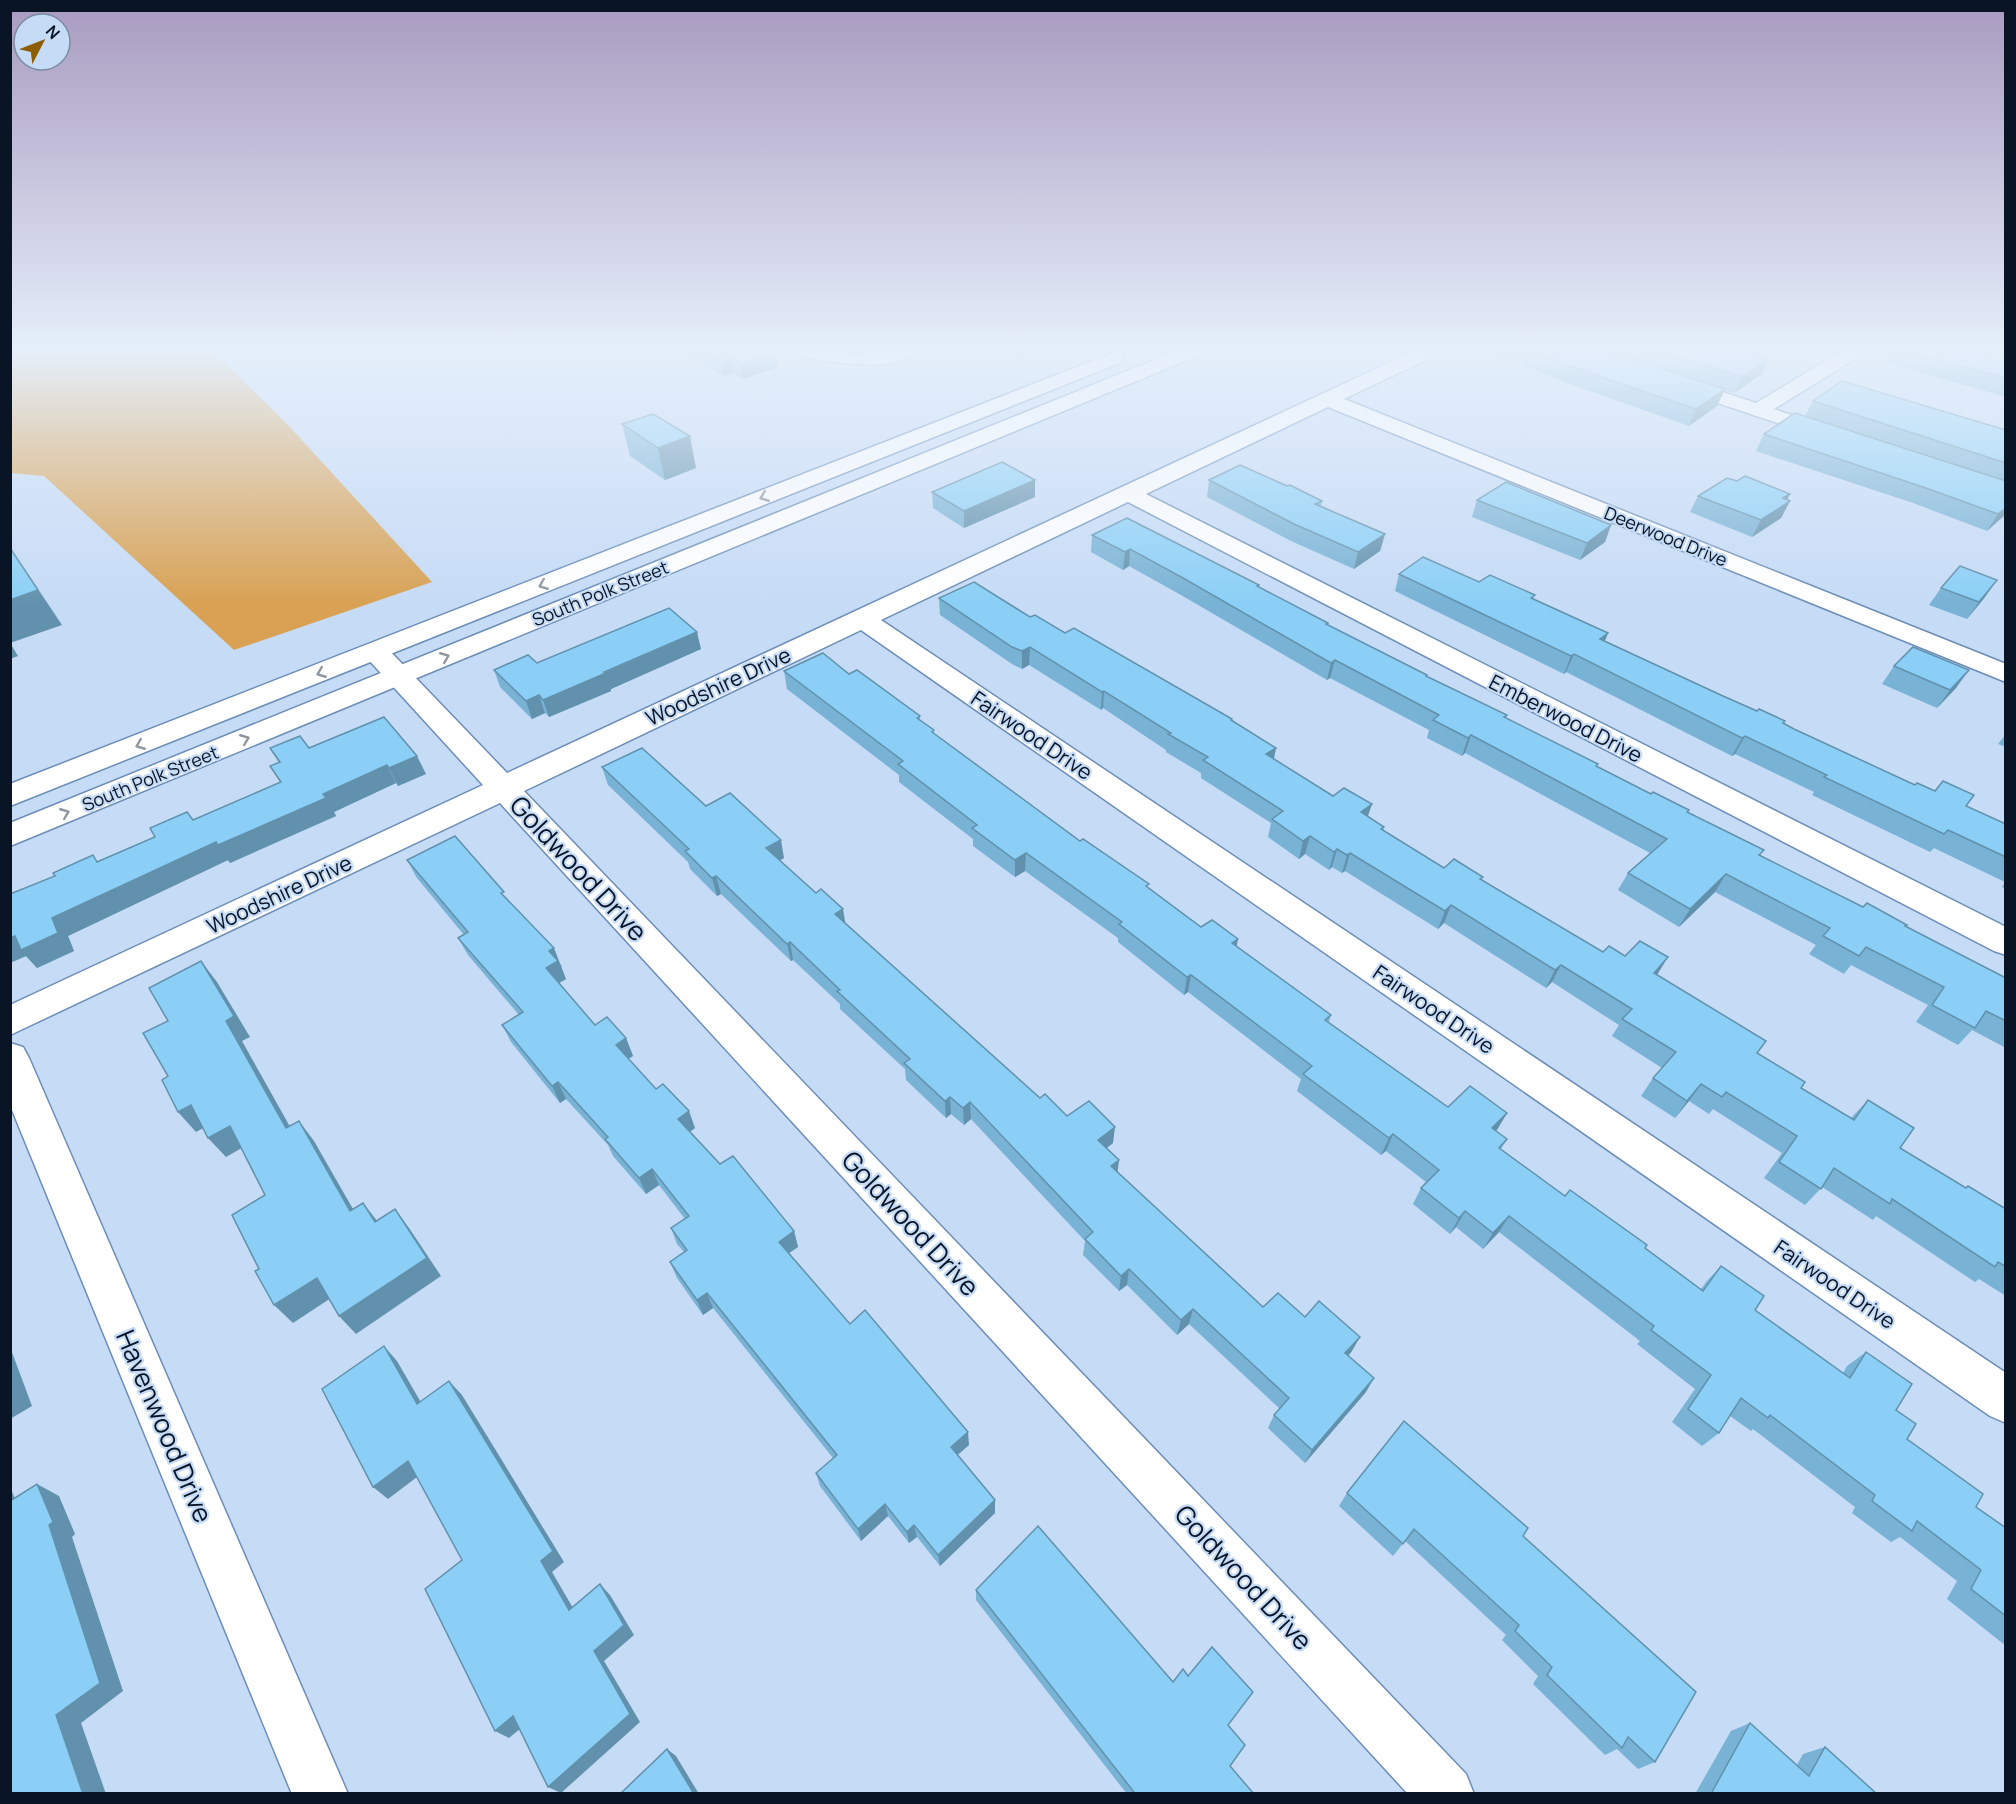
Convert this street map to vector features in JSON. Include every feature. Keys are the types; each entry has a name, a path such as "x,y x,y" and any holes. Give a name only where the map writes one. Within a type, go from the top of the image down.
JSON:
{"street":[{"name":"South Polk Street","path":"10,835 387,664 793,486 919,436"},
{"name":"South Polk Street","path":"10,796 387,664 820,503 980,436"},
{"name":"Woodshire Drive","path":"10,1021 1248,436"},
{"name":"Deerwood Drive","path":"1419,436 2006,674"},
{"path":"1835,436 1849,441"},
{"path":"793,486 820,503"},
{"name":"Emberwood Drive","path":"1127,493 2006,942"},
{"name":"Fairwood Drive","path":"862,619 2006,1400"},
{"name":"Goldwood Drive","path":"387,664 1446,1794"},
{"name":"Havenwood Drive","path":"10,1058 320,1794"}],"shaded area":[{"path":"11,436 298,436 432,582 234,650 44,476 11,473"}],"building":[{"path":"640,436 690,436 658,448"},
{"path":"1771,436 1867,436 2006,481 2006,508 1998,514"},
{"path":"1923,436 2006,436 2006,463"},
{"path":"1002,462 1035,480 964,511 932,492"},
{"path":"1240,465 1287,486 1290,485 1322,501 1315,504 1385,534 1358,552 1294,524 1209,480"},
{"path":"1745,476 1790,494 1783,498 1790,501 1761,520 1698,496 1727,478 1737,481"},
{"path":"1506,482 1611,525 1587,543 1477,500"},
{"path":"1127,518 1259,585 1257,586 1426,676 1507,715 1504,717 1598,764 1596,766 1689,810 1687,812 1764,850 1759,855 1863,907 1867,903 1907,925 1905,926 2006,978 2006,1021 1986,1011 1975,1028 1932,1005 1944,987 1866,947 1859,956 1823,936 1830,928 1726,874 1690,909 1628,873 1667,839 1471,735 1468,738 1433,720 1439,715 1335,660 1331,663 1130,549 1125,552 1092,535"},
{"path":"10,548 38,590 10,600"},
{"path":"1423,557 1479,582 1490,575 1535,595 1531,598 1608,633 1600,639 1723,696 1785,721 1783,723 1794,729 1915,785 1917,783 1935,791 1943,781 1974,795 1966,806 2006,824 2006,857 1948,830 1944,834 1824,777 1827,775 1745,736 1742,738 1574,654 1571,656 1399,574"},
{"path":"1960,566 1997,580 1979,602 1941,588"},
{"path":"974,582 1030,617 1035,615 1065,633 1074,628 1232,719 1276,748 1266,754 1333,796 1344,788 1372,804 1361,812 1384,827 1381,829 1444,868 1454,859 1483,877 1480,879 1603,952 1609,946 1625,956 1640,941 1668,957 1654,973 1766,1041 1757,1053 1805,1082 1801,1088 1854,1120 1868,1100 1914,1128 1900,1148 2006,1209 2006,1267 1998,1262 1995,1267 1892,1199 1890,1204 1834,1168 1821,1189 1779,1162 1797,1136 1726,1092 1722,1097 1701,1084 1687,1101 1653,1078 1676,1052 1622,1019 1632,1009 1561,965 1555,970 1451,905 1445,911 1350,853 1347,855 1337,849 1334,852 1310,836 1303,841 1272,819 1283,811 1203,760 1208,757 1030,647 1022,651 1012,647 939,598"},
{"path":"669,608 697,632 543,700 539,695 526,701 494,670 528,655 537,663"},
{"path":"1913,647 1969,670 1950,690 1894,666"},
{"path":"823,653 849,674 857,670 920,716 917,718 934,730 932,732 1080,841 1083,839 1149,884 1146,886 1201,927 1212,920 1238,939 1232,943 1331,1015 1325,1020 1448,1107 1470,1086 1507,1113 1492,1128 1507,1139 1499,1148 1565,1196 1570,1190 1647,1245 1645,1248 1703,1291 1721,1266 1764,1296 1755,1310 1850,1378 1866,1352 1912,1384 1896,1410 1916,1424 1907,1439 1983,1494 1976,1507 2006,1528 2006,1616 1971,1589 1981,1570 1917,1521 1912,1531 1872,1501 1875,1495 1770,1415 1768,1418 1741,1398 1719,1433 1688,1409 1711,1375 1651,1330 1654,1326 1509,1216 1493,1233 1465,1211 1459,1218 1421,1188 1439,1170 1393,1134 1389,1138 1303,1074 1312,1066 1191,975 1187,977 1119,924 1122,922 1026,853 1015,860 972,828 977,825 898,764 903,761 784,671"},
{"path":"384,717 417,756 389,768 387,765 323,794 326,798 218,845 216,842 52,918 58,933 21,950 15,936 10,938 10,894 55,876 53,873 93,855 97,862 155,837 150,828 187,812 193,820 281,782 270,766 280,762 270,748 300,736 309,748"},
{"path":"642,748 706,806 730,793 781,840 766,848 816,893 821,889 843,909 835,914 1040,1098 1045,1094 1067,1116 1089,1101 1115,1127 1098,1140 1119,1160 1111,1166 1263,1307 1278,1293 1305,1317 1319,1301 1360,1337 1345,1353 1374,1378 1312,1450 1274,1415 1289,1398 1193,1309 1181,1320 1129,1269 1121,1276 1085,1239 1093,1232 970,1102 963,1108 950,1097 945,1101 904,1063 910,1059 837,991 840,990 790,942 787,944 716,876 712,878 685,851 689,849 602,767"},
{"path":"455,836 504,892 501,893 554,948 549,951 558,961 546,968 595,1025 607,1017 626,1038 616,1045 656,1089 663,1084 689,1111 678,1119 720,1164 733,1156 794,1231 779,1242 850,1324 865,1310 968,1432 951,1447 995,1500 938,1555 914,1525 907,1532 885,1504 858,1529 816,1473 837,1455 707,1293 697,1300 670,1262 687,1250 671,1228 689,1216 652,1169 639,1178 605,1139 608,1137 558,1082 552,1086 502,1025 523,1012 458,938 468,932 407,860"},
{"path":"201,961 234,1016 226,1021 286,1128 299,1121 350,1211 363,1203 375,1222 395,1209 427,1258 339,1316 317,1278 274,1305 255,1271 259,1269 232,1215 265,1195 230,1126 208,1138 191,1105 178,1112 162,1080 168,1076 143,1033 168,1021 149,988"},
{"path":"384,1346 417,1404 449,1381 553,1551 541,1561 569,1610 600,1584 624,1625 594,1651 630,1714 548,1787 513,1716 495,1731 425,1589 462,1560 408,1461 373,1487 322,1389"},
{"path":"1404,1421 1528,1528 1523,1536 1696,1692 1655,1762 1628,1737 1622,1748 1547,1675 1552,1667 1515,1631 1519,1625 1414,1529 1403,1544 1347,1493"},
{"path":"37,1484 53,1522 49,1525 100,1683 56,1715 83,1794 10,1794 10,1501"},
{"path":"1038,1526 1173,1682 1183,1669 1188,1676 1212,1647 1253,1692 1228,1725 1245,1745 1230,1766 1254,1794 1133,1794 1134,1792 976,1590"},
{"path":"1750,1723 1809,1776 1825,1747 1877,1794 1711,1794"},
{"path":"667,1749 694,1794 620,1794"}]}
